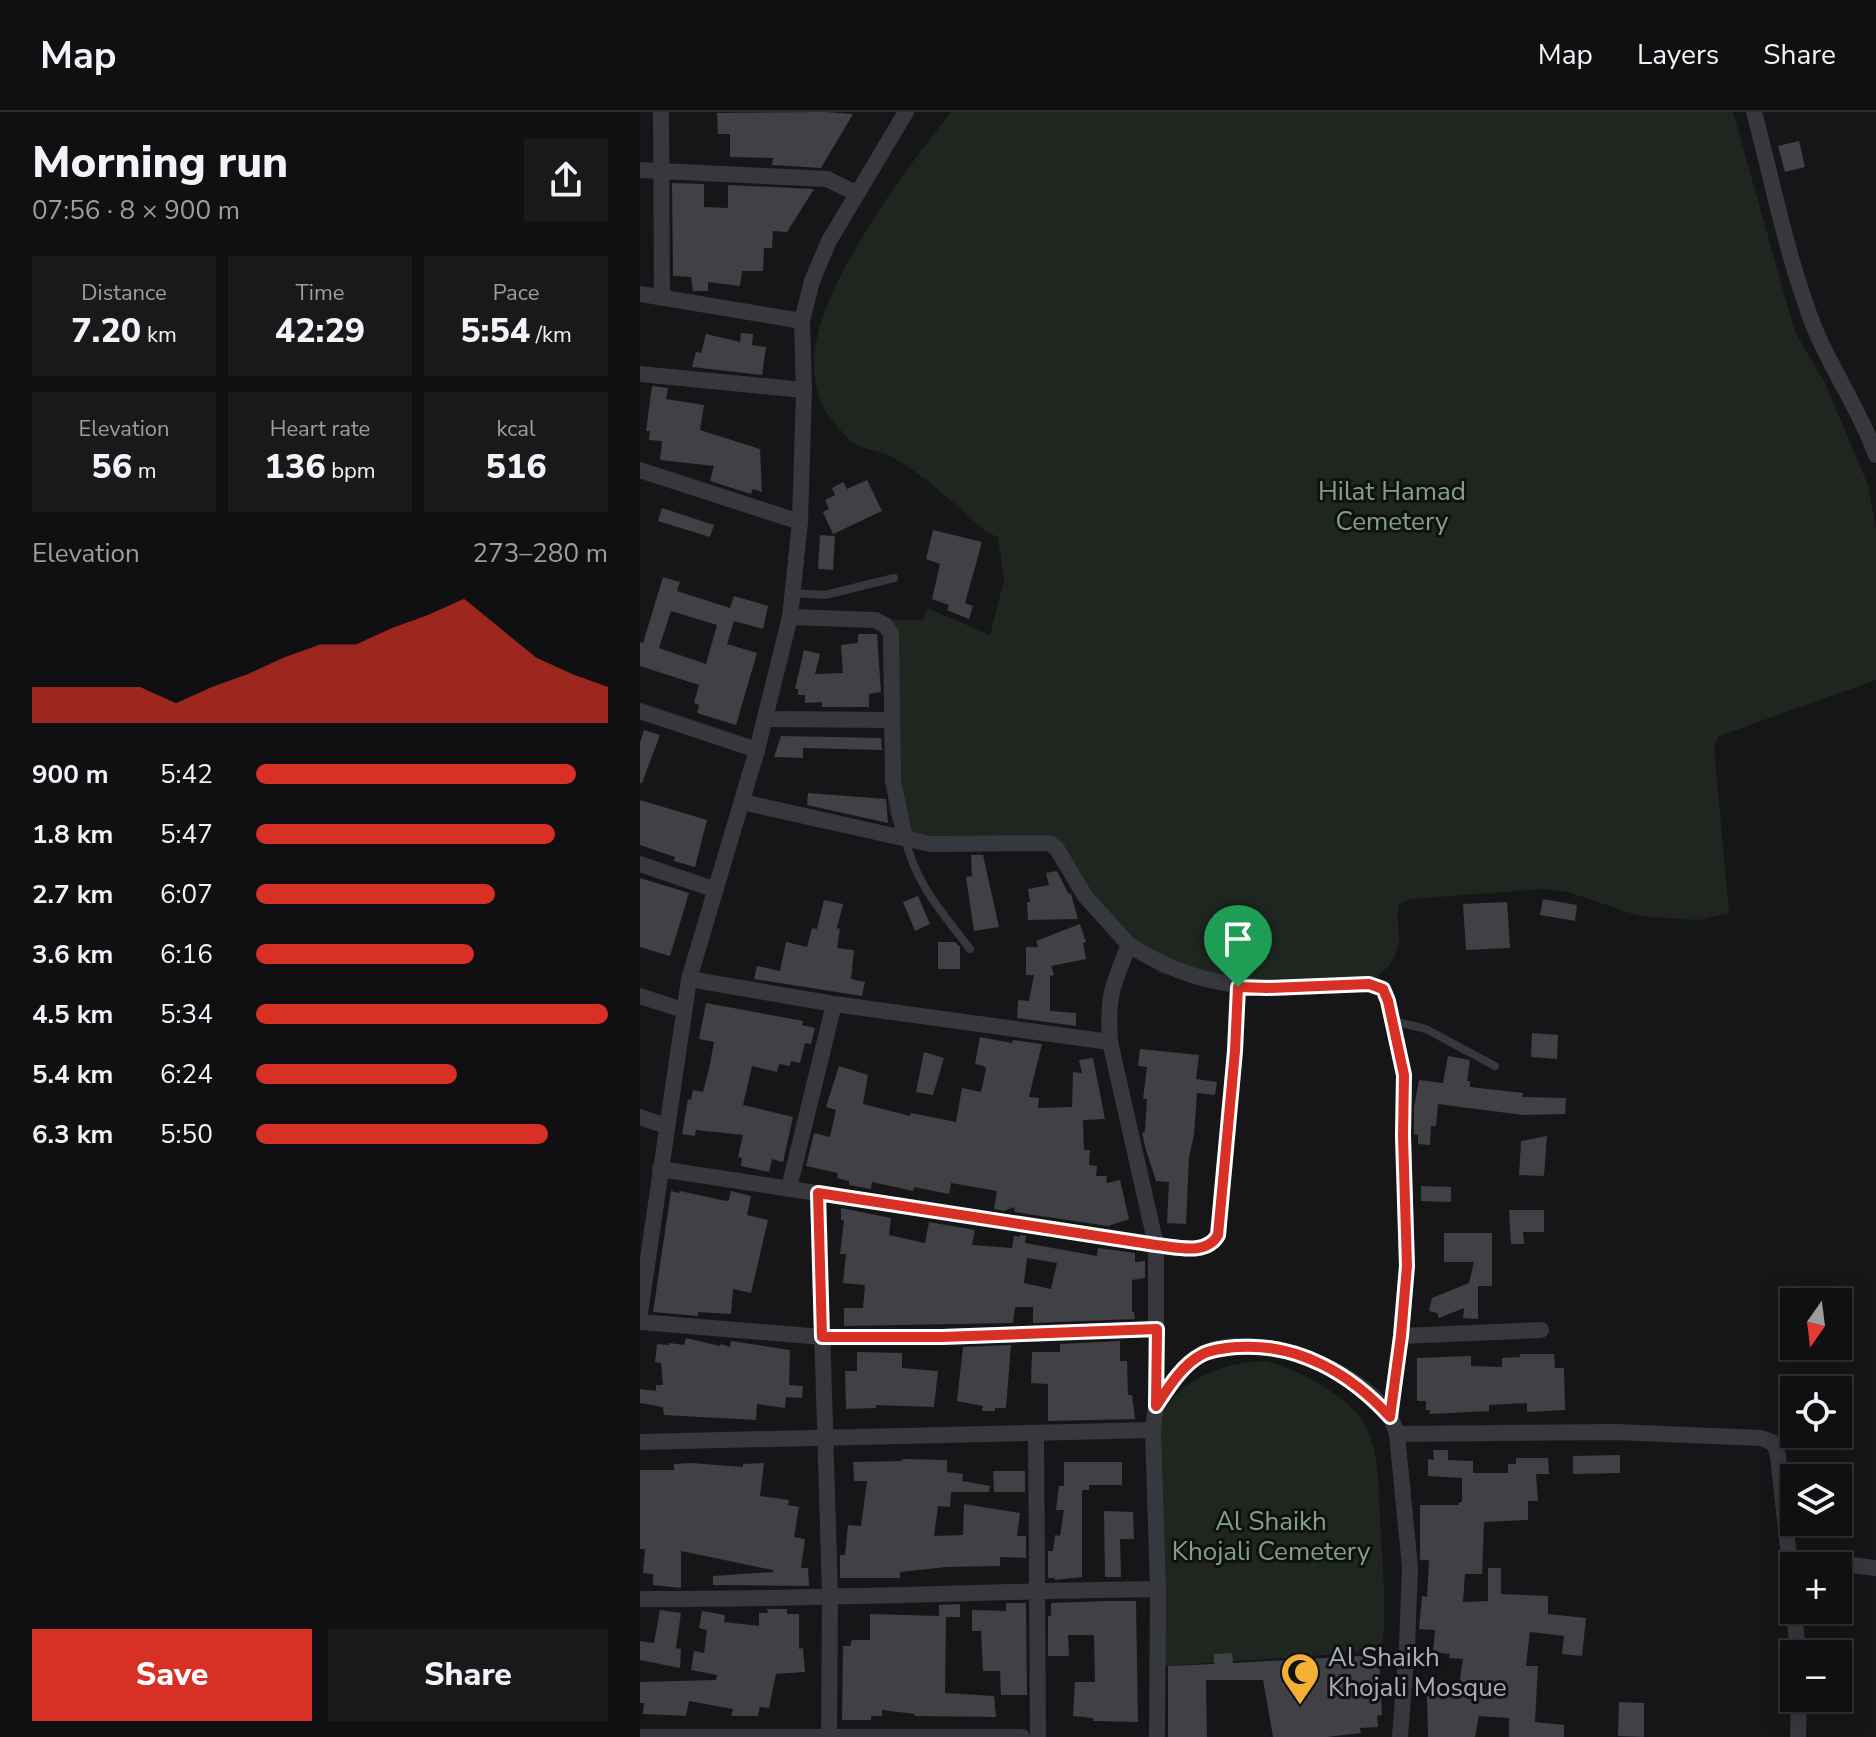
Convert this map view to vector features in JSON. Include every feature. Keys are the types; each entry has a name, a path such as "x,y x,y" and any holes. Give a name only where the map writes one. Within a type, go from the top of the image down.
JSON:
{"street":[{"path":"661,112 662,298"},
{"path":"640,1313 648,1199 660,1169 689,979 757,750 790,617 800,522 804,390 802,321 812,281 829,241 906,112"},
{"path":"1754,112 1804,297 1816,330 1859,413 1876,455"},
{"path":"640,170 827,179 856,193"},
{"path":"640,294 802,321"},
{"path":"640,374 804,390"},
{"path":"640,470 800,522"},
{"path":"790,617 875,620 885,625 891,634 893,781 905,838"},
{"path":"640,711 757,750"},
{"path":"765,719 892,720"},
{"path":"742,802 930,844 1049,843 1057,849 1085,896 1129,945 1156,963 1184,974 1238,987 1369,984 1383,989 1404,1075 1407,1266 1390,1417"},
{"path":"640,864 716,890"},
{"path":"1129,945 1111,989 1108,1014 1110,1042 1156,1245 1156,1406 1153,1430 1158,1589 1157,1737"},
{"path":"689,979 834,1004 1110,1042"},
{"path":"660,1169 1156,1245 1203,1248 1213,1244 1218,1235 1238,987"},
{"path":"640,996 683,1010"},
{"path":"789,1188 834,1004"},
{"path":"640,1117 666,1126"},
{"path":"818,1193 830,1595 829,1737"},
{"path":"640,1322 822,1337 942,1337 1157,1329"},
{"path":"1401,1336 1541,1330"},
{"path":"1156,1406 1188,1364 1202,1354 1226,1348 1260,1346 1286,1350 1313,1360 1350,1380 1373,1398 1390,1417 1397,1434 1410,1567 1400,1737"},
{"path":"640,1442 1153,1430"},
{"path":"1397,1434 1616,1432 1761,1438 1774,1443 1778,1456 1788,1552"},
{"path":"1036,1435 1038,1737"},
{"path":"1852,1565 1876,1568"},
{"path":"640,1599 771,1600 830,1595 1158,1589"},
{"path":"1798,1737 1799,1712"},
{"path":"640,1737 1022,1737"}],"lane":[{"path":"792,593 825,595 894,578"},
{"path":"905,838 912,867 921,883 970,949"},
{"path":"1392,1021 1426,1029 1495,1066"}],"green space":[{"name":"Hilat Hamad Cemetery","path":"951,112 1733,112 1795,332 1824,381 1868,485 1876,528 1876,680 1719,736 1714,746 1729,913 1699,920 1639,916 1568,892 1544,889 1412,899 1399,904 1397,952 1384,971 1365,985 1229,988 1159,973 1126,944 1053,836 914,839 898,828 889,812 885,742 888,620 923,620 927,608 990,635 1004,580 998,537 986,532 916,472 886,454 851,441 821,403 814,355 822,320 851,257 891,193"},
{"name":"Al Shaikh Khojali Cemetery","path":"1264,1361 1308,1377 1338,1396 1351,1407 1368,1431 1379,1488 1384,1603 1382,1651 1164,1666 1157,1423 1176,1395 1201,1377 1231,1365"}],"building":[{"path":"717,113 853,114 821,168 772,165 773,158 730,157 730,134 718,134"},
{"path":"1799,141 1805,167 1785,172 1778,146"},
{"path":"672,183 704,184 704,207 728,208 728,185 814,189 787,232 773,231 772,248 764,248 763,271 742,271 740,286 708,282 708,291 693,291 691,277 673,276"},
{"path":"741,333 753,334 752,345 766,347 762,375 692,367 696,352 701,353 706,334 740,342"},
{"path":"652,386 668,388 666,399 704,405 700,430 760,449 762,492 753,489 751,494 710,481 714,466 660,460 662,441 649,440 650,431 646,431"},
{"path":"867,480 882,511 833,534 823,512 829,509 825,500 835,495 832,488 843,482 847,489"},
{"path":"662,508 714,525 710,537 658,521"},
{"path":"933,530 982,542 965,603 973,606 969,619 947,610 949,605 932,599 940,564 926,559"},
{"path":"820,535 835,536 833,570 818,569"},
{"path":"663,577 680,582 677,591 730,608 734,596 768,606 763,629 734,621 727,644 757,653 736,725 697,713 699,705 694,703 699,685 640,666 640,642 643,643","holes":["671,611 717,625 706,664 659,648"]},
{"path":"858,634 877,634 881,692 869,694 869,707 822,707 822,702 805,703 805,695 798,695 798,689 795,689 804,650 820,654 815,674 843,673 841,645 858,643"},
{"path":"644,730 660,735 640,783 640,743"},
{"path":"781,736 881,738 882,750 803,748 803,758 774,757"},
{"path":"808,793 886,799 888,823 807,805"},
{"path":"640,800 707,820 695,867 640,845"},
{"path":"971,855 983,855 999,927 974,931 966,877 972,876"},
{"path":"1057,871 1071,894 1078,919 1028,920 1028,889 1049,885 1046,873"},
{"path":"640,878 689,893 670,956 640,947"},
{"path":"918,896 930,924 915,931 903,902"},
{"path":"1543,899 1577,905 1575,921 1540,915"},
{"path":"824,900 843,904 837,928 840,929 837,948 854,950 851,979 865,982 862,996 754,979 757,966 780,971 786,942 807,947 812,928 817,929"},
{"path":"1507,902 1510,948 1466,950 1463,904"},
{"path":"1080,924 1086,942 1083,943 1086,959 1051,966 1054,975 1050,976 1050,1011 1076,1013 1076,1026 1017,1018 1018,1000 1029,1001 1034,975 1026,975 1026,947 1038,947 1036,941"},
{"path":"938,942 955,942 960,947 960,969 938,969"},
{"path":"706,1003 803,1021 802,1025 815,1028 811,1044 805,1043 800,1063 791,1061 790,1066 779,1064 777,1072 752,1066 743,1105 793,1117 783,1162 772,1159 769,1172 741,1166 742,1158 738,1157 743,1135 696,1130 695,1136 682,1134 688,1099 691,1100 693,1090 703,1092 714,1042 699,1039"},
{"path":"1532,1033 1558,1035 1557,1059 1531,1057"},
{"path":"980,1037 1042,1044 1029,1097 1039,1098 1038,1108 1072,1107 1073,1072 1082,1073 1079,1060 1093,1058 1105,1119 1083,1120 1084,1150 1090,1150 1089,1165 1097,1166 1096,1176 1107,1176 1106,1183 1120,1180 1129,1219 1108,1226 1015,1212 1014,1207 1004,1211 994,1209 997,1191 951,1183 949,1194 914,1187 913,1191 872,1182 871,1189 849,1185 849,1181 837,1178 838,1173 806,1166 814,1133 830,1137 836,1110 826,1107 839,1066 868,1075 863,1104 910,1116 911,1113 956,1122 962,1088 981,1092 986,1069 975,1064"},
{"path":"1140,1049 1199,1055 1196,1079 1217,1082 1215,1095 1197,1093 1189,1157 1186,1224 1167,1223 1169,1182 1156,1181 1146,1150 1142,1133 1145,1132 1147,1099 1143,1099 1147,1067 1138,1066"},
{"path":"924,1052 944,1058 933,1095 916,1092"},
{"path":"1448,1056 1470,1060 1467,1081 1470,1081 1470,1087 1523,1093 1522,1097 1566,1098 1565,1114 1523,1115 1438,1104 1436,1126 1431,1126 1430,1145 1418,1144 1418,1135 1414,1134 1414,1107 1419,1080 1443,1083"},
{"path":"1547,1136 1544,1176 1519,1175 1521,1141"},
{"path":"1421,1186 1451,1187 1451,1202 1421,1201"},
{"path":"671,1191 726,1201 731,1191 751,1196 747,1215 768,1220 751,1293 733,1289 731,1314 698,1312 698,1316 653,1312"},
{"path":"841,1208 891,1218 889,1235 925,1243 929,1222 975,1230 972,1245 1012,1248 1014,1236 1020,1235 1026,1236 1025,1243 1097,1256 1098,1248 1135,1253 1135,1262 1145,1261 1145,1278 1132,1280 1132,1312 1135,1319 1033,1323 1033,1307 1015,1307 1013,1323 844,1326 844,1308 863,1308 865,1285 843,1283 846,1254 840,1254 844,1220 841,1220","holes":["1027,1258 1057,1263 1051,1289 1024,1283"]},
{"path":"1509,1210 1544,1210 1544,1232 1523,1232 1524,1244 1511,1244"},
{"path":"1444,1233 1492,1233 1492,1286 1478,1286 1478,1319 1463,1318 1464,1308 1439,1318 1437,1313 1429,1311 1432,1298 1469,1283 1474,1262 1444,1262"},
{"path":"686,1338 720,1346 730,1347 731,1341 790,1350 789,1385 803,1386 802,1398 786,1397 785,1408 757,1404 756,1420 664,1415 663,1407 640,1403 640,1389 656,1391 656,1385 663,1385 661,1363 655,1362 657,1344 684,1345"},
{"path":"1120,1341 1120,1361 1127,1361 1128,1395 1132,1395 1135,1419 1048,1421 1048,1384 1031,1383 1032,1352 1060,1352 1060,1344"},
{"path":"1011,1345 1006,1408 982,1411 983,1406 957,1401 963,1347"},
{"path":"857,1352 902,1353 902,1368 938,1371 934,1407 876,1405 876,1408 846,1409 845,1371 857,1371"},
{"path":"1520,1354 1554,1354 1555,1368 1564,1368 1565,1410 1527,1412 1527,1403 1489,1405 1489,1411 1430,1414 1430,1410 1426,1410 1426,1401 1417,1401 1417,1358 1471,1356 1471,1366 1502,1367 1502,1358 1520,1357"},
{"path":"1433,1450 1448,1450 1448,1460 1473,1461 1473,1473 1508,1473 1508,1464 1516,1464 1516,1458 1548,1458 1549,1474 1536,1474 1538,1501 1528,1501 1528,1520 1484,1522 1482,1574 1465,1574 1463,1602 1488,1601 1488,1568 1501,1568 1501,1594 1548,1596 1548,1614 1586,1618 1582,1656 1562,1654 1564,1636 1530,1632 1526,1666 1538,1666 1535,1722 1564,1725 1564,1737 1509,1737 1509,1718 1479,1716 1475,1737 1428,1737 1427,1696 1457,1698 1463,1659 1433,1652 1435,1630 1419,1629 1422,1596 1427,1597 1429,1560 1420,1560 1420,1505 1459,1505 1462,1502 1462,1478 1428,1476 1428,1459 1434,1460"},
{"path":"1620,1455 1620,1473 1573,1474 1573,1456"},
{"path":"947,1460 947,1472 963,1474 962,1481 990,1486 989,1492 951,1492 950,1507 938,1506 934,1536 963,1535 964,1504 1020,1513 1017,1536 1026,1536 1026,1558 1000,1557 1000,1566 900,1572 900,1578 840,1578 840,1555 845,1555 848,1525 861,1526 867,1481 854,1481 853,1462"},
{"path":"1064,1462 1122,1462 1122,1485 1089,1485 1089,1490 1082,1490 1082,1577 1055,1580 1048,1578 1048,1551 1053,1551 1055,1535 1060,1536 1064,1510 1056,1510 1059,1486 1064,1486"},
{"path":"764,1463 760,1496 789,1500 788,1505 799,1507 794,1537 805,1539 801,1568 808,1568 809,1586 713,1585 713,1576 773,1570 681,1551 681,1588 653,1585 653,1574 643,1573 645,1549 640,1549 640,1470 674,1470 674,1464 743,1467 743,1464"},
{"path":"993,1471 1025,1471 1025,1492 994,1492"},
{"path":"1104,1511 1133,1512 1134,1539 1120,1539 1121,1577 1105,1577"},
{"path":"1136,1601 1138,1722 1093,1721 1093,1718 1073,1716 1075,1682 1095,1682 1094,1635 1068,1635 1069,1656 1048,1656 1051,1603"},
{"path":"1006,1603 1026,1603 1027,1695 1001,1695 1000,1671 983,1671 981,1631 972,1631 972,1610 1006,1611"},
{"path":"960,1604 960,1617 946,1617 945,1693 994,1696 996,1717 914,1716 882,1710 882,1716 871,1716 871,1720 842,1720 843,1646 850,1646 852,1640 870,1640 870,1614 939,1616 939,1605"},
{"path":"767,1609 787,1609 787,1614 799,1614 799,1649 803,1648 805,1672 776,1674 769,1708 760,1707 758,1716 731,1716 733,1709 689,1701 686,1716 643,1714 640,1682 716,1680 717,1675 691,1670 694,1651 704,1653 707,1630 699,1628 702,1611 725,1615 724,1622 759,1626 759,1613 768,1613"},
{"path":"660,1610 681,1613 676,1648 681,1649 680,1668 640,1660 640,1641 654,1643"},
{"path":"1232,1653 1233,1663 1379,1655 1382,1715 1377,1716 1378,1727 1360,1728 1361,1733 1327,1737 1273,1737 1263,1680 1206,1680 1207,1737 1168,1737 1168,1666 1214,1664 1214,1654"},
{"path":"1619,1702 1644,1703 1644,1737 1618,1736"}],"place":[{"name":"Al Shaikh Khojali Mosque","path":"1300,1706"}],"route":[{"path":"1369,984 1383,989 1388,1001 1404,1075 1407,1266 1390,1417 1373,1398 1350,1380 1313,1360 1286,1350 1260,1346 1226,1348 1202,1354 1188,1364 1156,1406 1157,1329 1077,1334 822,1337 818,1193 1156,1245 1203,1248 1213,1244 1218,1235 1238,987 1369,984"}]}
